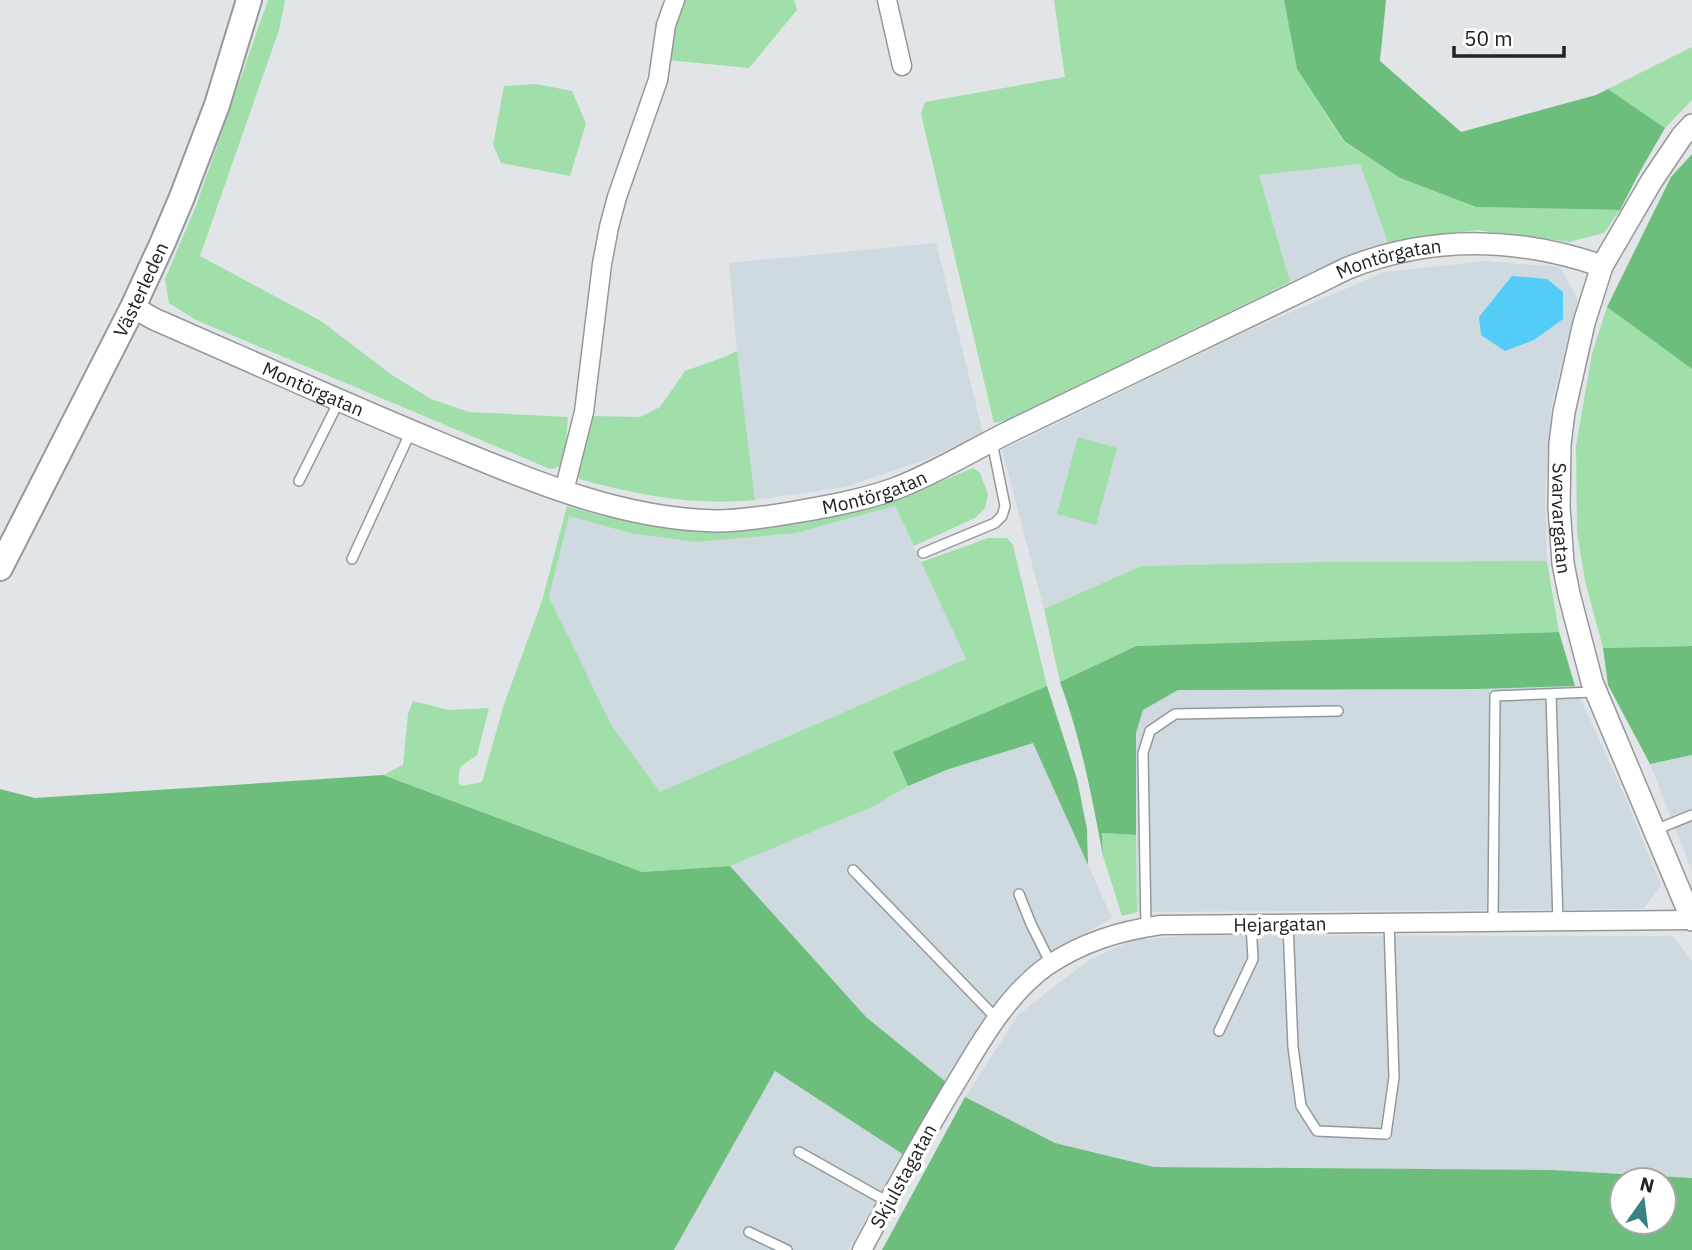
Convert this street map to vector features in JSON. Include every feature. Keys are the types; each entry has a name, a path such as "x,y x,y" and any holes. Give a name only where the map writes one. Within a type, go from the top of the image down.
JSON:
{"main road":[{"name":"Västerleden","path":"0,568 163,242 200,151 249,0"}],"street":[{"path":"564,491 584,412 609,227 658,80 666,25 675,0"},
{"path":"887,0 902,66"},
{"name":"Svarvargatan","path":"1692,125 1651,182 1602,266 1584,323 1571,378 1562,433 1559,478 1563,563 1592,682 1692,920"},
{"name":"Montörgatan","path":"132,307 339,401 564,491 613,506 665,516 716,521 760,518 858,500 926,476 991,440 1348,268 1375,259 1435,246 1490,243 1549,250 1602,266"},
{"name":"Hejargatan","path":"944,1101 985,1035 1018,993 1051,964 1079,947 1125,930 1161,925 1692,920"},
{"name":"Skjulstagatan","path":"862,1250 944,1101"}],"lane":[{"path":"299,481 339,401"},
{"path":"352,559 411,431"},
{"path":"923,553 995,523 1002,516 1005,506 991,440"},
{"path":"1493,921 1495,696 1597,692"},
{"path":"1551,694 1558,921"},
{"path":"1146,927 1143,753 1150,731 1175,714 1338,711"},
{"path":"1655,830 1692,815"},
{"path":"853,870 997,1019"},
{"path":"1019,894 1051,964"},
{"path":"1288,923 1293,1047 1301,1105 1317,1131 1386,1134 1394,1077 1389,922"},
{"path":"1219,1031 1253,959 1251,924"},
{"path":"799,1152 888,1202"},
{"path":"749,1232 787,1250"}],"shaded area":[{"path":"1360,164 1388,243 1290,282 1259,175"},
{"path":"936,243 983,433 925,460 845,487 755,500 729,263"},
{"path":"1484,261 1560,267 1578,300 1552,402 1545,492 1547,561 1141,566 1044,609 1002,450 1247,331 1385,272"},
{"path":"895,506 966,659 660,793 612,726 549,597 569,515 630,533 796,533"},
{"path":"1575,686 1630,808 1661,886 1643,909 1137,912 1136,732 1143,710 1178,690"},
{"path":"1033,742 1112,918 1027,971 983,1019 946,1082 866,1017 730,866 874,806 908,786 949,769"},
{"path":"1692,755 1692,871 1650,764"},
{"path":"1197,935 1673,936 1692,961 1692,1178 1678,1177 1678,1166 1608,1166 1608,1173 1552,1170 1154,1167 1055,1143 965,1097 1019,1014 1089,960 1133,940"},
{"path":"775,1070 904,1155 848,1250 674,1250"}],"green space":[{"path":"268,0 285,0 279,30 200,256 321,321 392,375 431,399 469,412 568,417 564,466 550,469 196,320 169,303 165,279 196,206"},
{"path":"680,0 794,0 797,10 749,68 667,60"},
{"path":"1054,0 1284,0 1297,69 1343,141 1400,178 1476,207 1620,210 1604,233 1569,242 1477,230 1388,243 1360,164 1259,175 1290,282 1008,420 994,423 921,114 925,102 1065,77"},
{"path":"1284,0 1386,0 1380,61 1461,132 1596,95 1608,89 1665,128 1620,210 1476,207 1400,178 1344,141 1297,69"},
{"path":"1692,47 1692,100 1665,128 1608,89"},
{"path":"536,84 572,91 586,123 570,176 501,163 493,145 504,86"},
{"path":"1692,154 1692,369 1607,307 1671,177"},
{"path":"1607,307 1692,369 1692,646 1603,648 1585,581 1577,532 1576,446 1592,354"},
{"path":"737,351 755,500 710,502 666,498 579,479 576,468 590,416 640,417 660,407 685,371"},
{"path":"1078,437 1117,448 1096,525 1057,514"},
{"path":"973,468 980,473 988,494 985,508 975,518 914,546 895,506 796,533 696,542 630,533 569,516 549,597 612,726 660,792 966,659 921,562 988,538 1007,538 1013,545 1047,686 893,752 908,786 874,806 730,866 642,872 383,775 403,765 408,714 413,701 449,710 489,708 477,755 460,767 458,783 462,786 482,782 504,704 542,601 567,506 602,516 662,527 737,530 800,524 891,502"},
{"path":"1547,561 1559,632 1136,646 1060,682 1044,609 1141,566"},
{"path":"1559,632 1575,686 1178,690 1143,710 1136,733 1136,835 1102,833 1103,856 1080,747 1060,682 1136,646"},
{"path":"1692,646 1692,755 1650,764 1608,685 1603,648"},
{"path":"1047,686 1077,779 1087,829 1088,865 1033,743 949,769 908,786 893,752"},
{"path":"383,775 642,872 730,866 866,1017 946,1082 904,1155 775,1071 674,1250 0,1250 0,789 35,798"},
{"path":"1102,833 1136,835 1137,912 1122,916 1103,856"},
{"path":"965,1097 1055,1143 1154,1167 1552,1170 1608,1173 1608,1236 1678,1236 1678,1177 1692,1178 1692,1250 882,1250"}],"water":[{"path":"1512,276 1547,279 1563,292 1563,319 1534,340 1505,351 1481,335 1479,317"}]}
